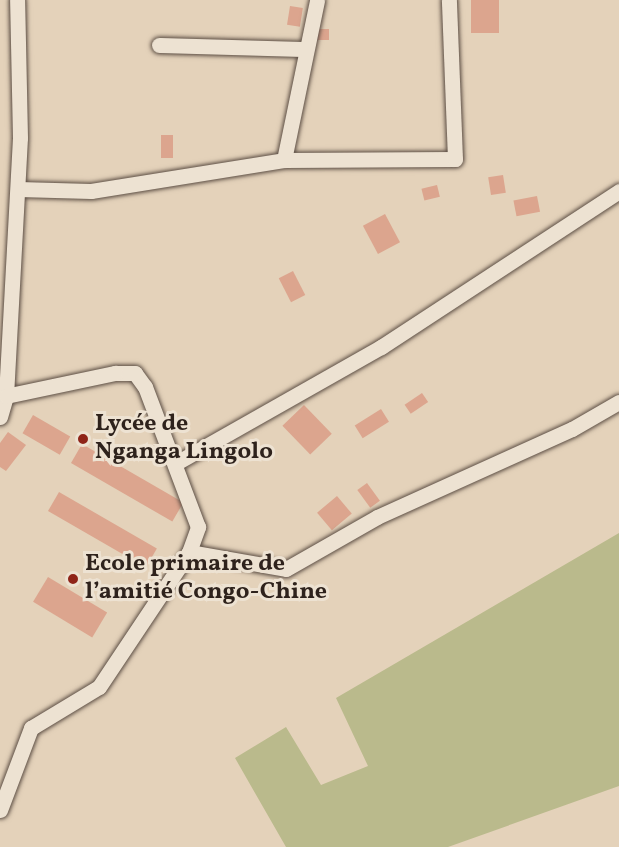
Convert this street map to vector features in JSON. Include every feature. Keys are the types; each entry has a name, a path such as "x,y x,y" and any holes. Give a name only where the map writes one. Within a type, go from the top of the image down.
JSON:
{"street":[{"path":"0,417 6,396 18,189 17,0"},
{"path":"284,160 304,49 317,0"},
{"path":"18,189 91,191 284,160 455,159 449,0"},
{"path":"159,45 304,49"},
{"path":"176,463 381,347 619,191"},
{"path":"0,810 2,790 31,729 99,687 197,537 197,516 142,380 135,373 115,373 6,396"},
{"path":"189,552 286,569 377,517 572,429 619,402"}],"green space":[{"path":"619,533 619,786 448,847 286,847 235,758 286,727 321,785 368,766 336,698"}],"building":[{"path":"471,0 499,0 499,33 471,33"},
{"path":"290,6 303,8 300,27 287,25"},
{"path":"314,29 329,29 329,40 314,40"},
{"path":"161,135 173,135 173,158 161,158"},
{"path":"503,175 506,193 491,195 488,177"},
{"path":"437,185 440,197 424,201 421,189"},
{"path":"537,196 540,212 516,216 513,201"},
{"path":"385,214 400,242 378,254 363,226"},
{"path":"293,271 305,295 291,302 279,278"},
{"path":"422,393 428,402 411,414 405,405"},
{"path":"304,405 332,434 310,455 282,426"},
{"path":"381,409 389,422 363,438 355,425"},
{"path":"33,415 70,436 60,455 22,433"},
{"path":"8,432 26,445 6,471 0,467 0,443"},
{"path":"82,444 183,502 172,522 71,463"},
{"path":"367,483 380,501 370,508 357,490"},
{"path":"59,492 157,548 146,568 48,511"},
{"path":"337,496 352,514 332,530 317,513"},
{"path":"48,577 107,613 92,637 33,602"}],"place":[{"name":"Lycée de Nganga Lingolo","path":"83,439"},
{"name":"Ecole primaire de l’amitié Congo-Chine","path":"73,579"}]}
